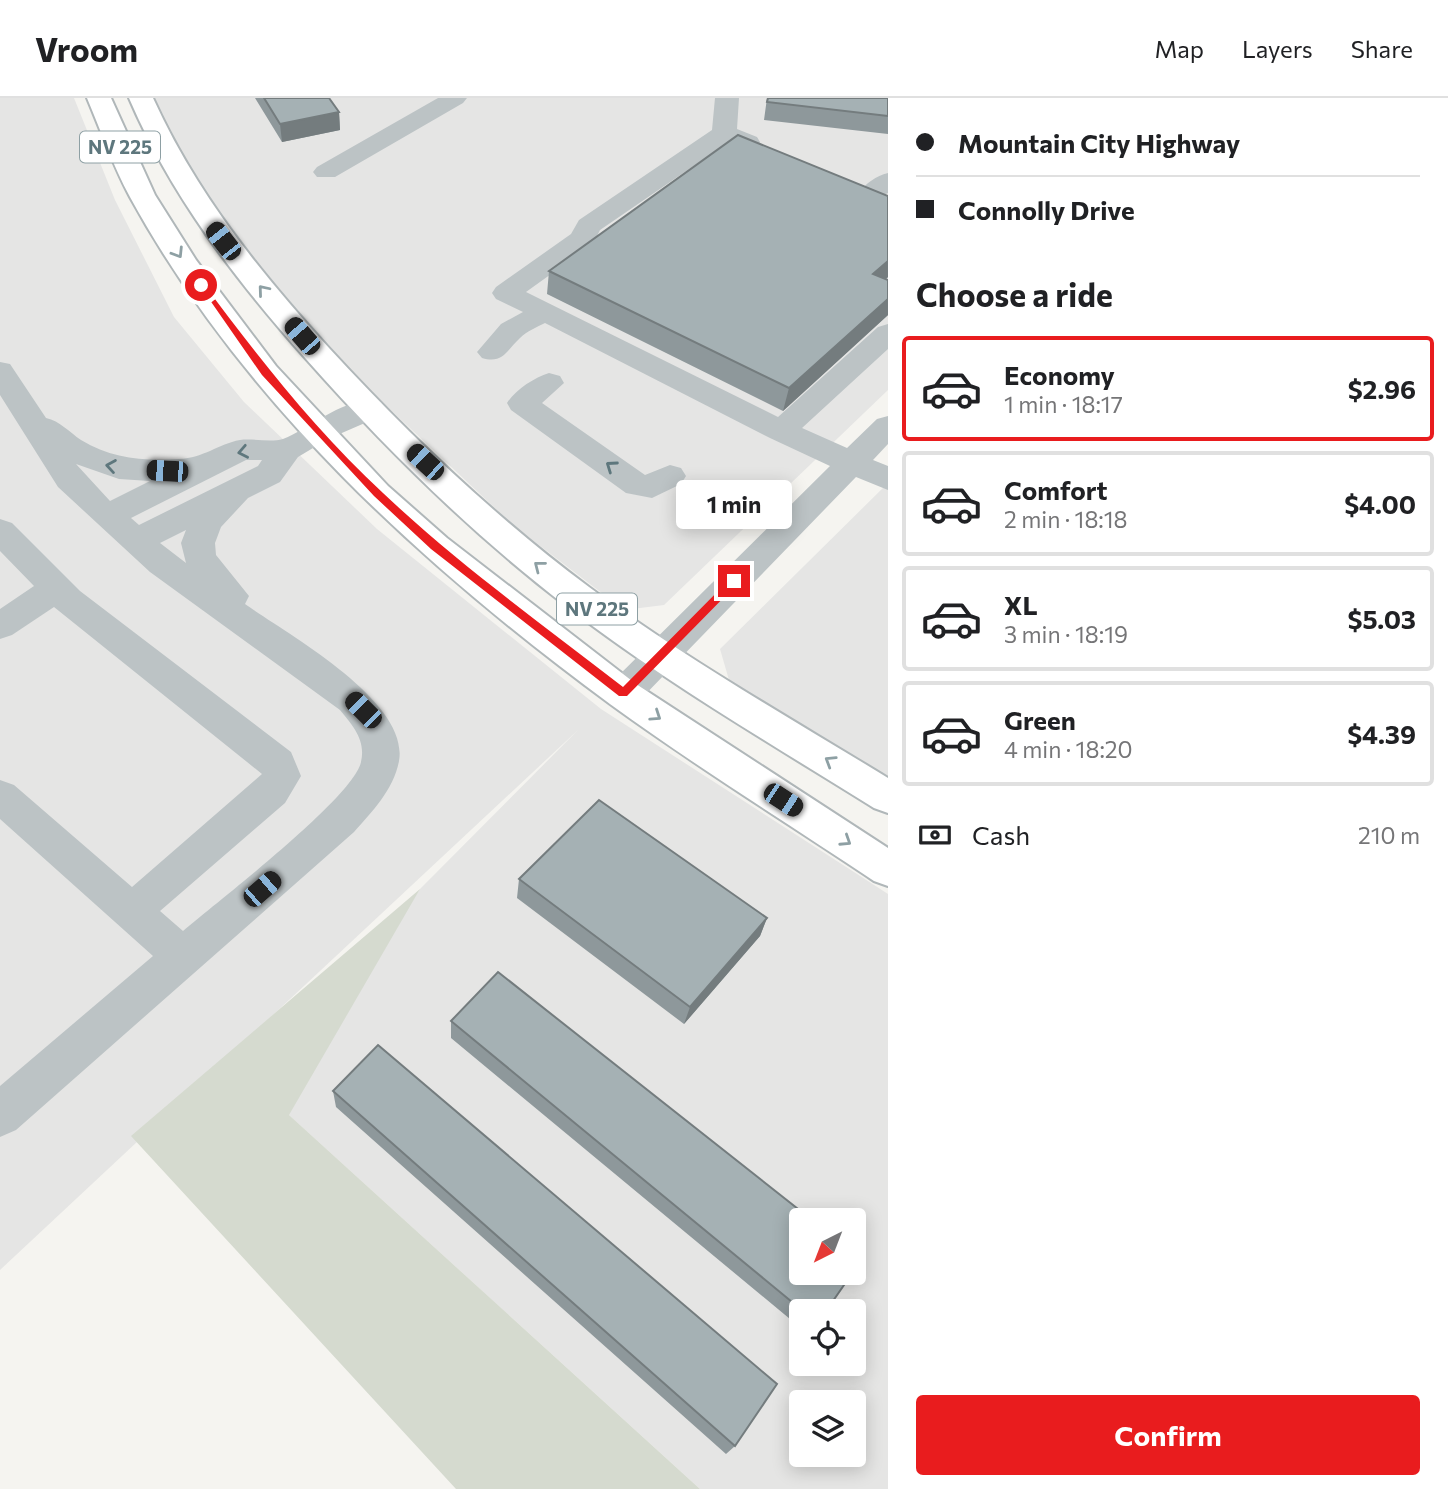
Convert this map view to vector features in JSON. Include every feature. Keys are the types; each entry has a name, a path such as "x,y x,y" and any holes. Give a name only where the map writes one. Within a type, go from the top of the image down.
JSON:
{"main road":[{"name":"NV 225","path":"99,98 142,195 184,263 265,373 302,441 623,694 888,869"},
{"name":"NV 225","path":"141,98 182,183 211,226 285,317 370,409 535,564 661,655 888,797"}],"street":[{"path":"326,172 456,98"},
{"path":"724,133 727,98"},
{"path":"724,133 773,153"},
{"path":"724,133 589,226 583,238 506,293 781,432 888,479"},
{"path":"847,183 883,191"},
{"path":"492,352 511,330 545,311"},
{"path":"781,432 888,333"},
{"path":"0,371 69,479 107,516 136,541 353,700"},
{"path":"549,383 522,403 637,485 652,486 670,476"},
{"path":"22,406 50,432 100,465 167,471 203,468"},
{"path":"107,516 241,450 302,441 370,409"},
{"path":"623,694 888,426"},
{"path":"136,541 269,474 302,441"},
{"path":"0,1115 340,821 361,799 381,758 382,739 373,720 223,589 203,566 197,543 204,524 236,491"},
{"path":"0,531 55,589 278,764 282,776 271,792 132,911"},
{"path":"0,626 55,589"},
{"path":"0,796 183,957"}],"shaded area":[{"path":"0,98 74,98 115,200 174,317 244,402 377,529 601,709 888,894 888,1489 700,1489 279,1106 420,889 578,730 0,1270"},
{"path":"155,98 888,98 888,390 664,605 624,610 514,526 344,366 234,240 179,158"},
{"path":"888,483 888,777 729,680 720,649"},
{"path":"420,889 289,1115 700,1489 456,1489 131,1136"}],"building":[{"path":"264,98 329,98 339,112 280,124"},
{"path":"768,98 888,98 888,116 767,102"},
{"path":"738,135 888,196 888,261 873,274 888,280 888,299 789,388 549,271"},
{"path":"599,800 767,918 690,1007 519,879"},
{"path":"498,972 797,1208 789,1208 789,1285 844,1285 834,1299 789,1299 451,1021"},
{"path":"378,1045 777,1384 735,1446 333,1091"}],"route":[{"path":"201,285 265,373 377,494 435,546 623,694 734,581"}]}
